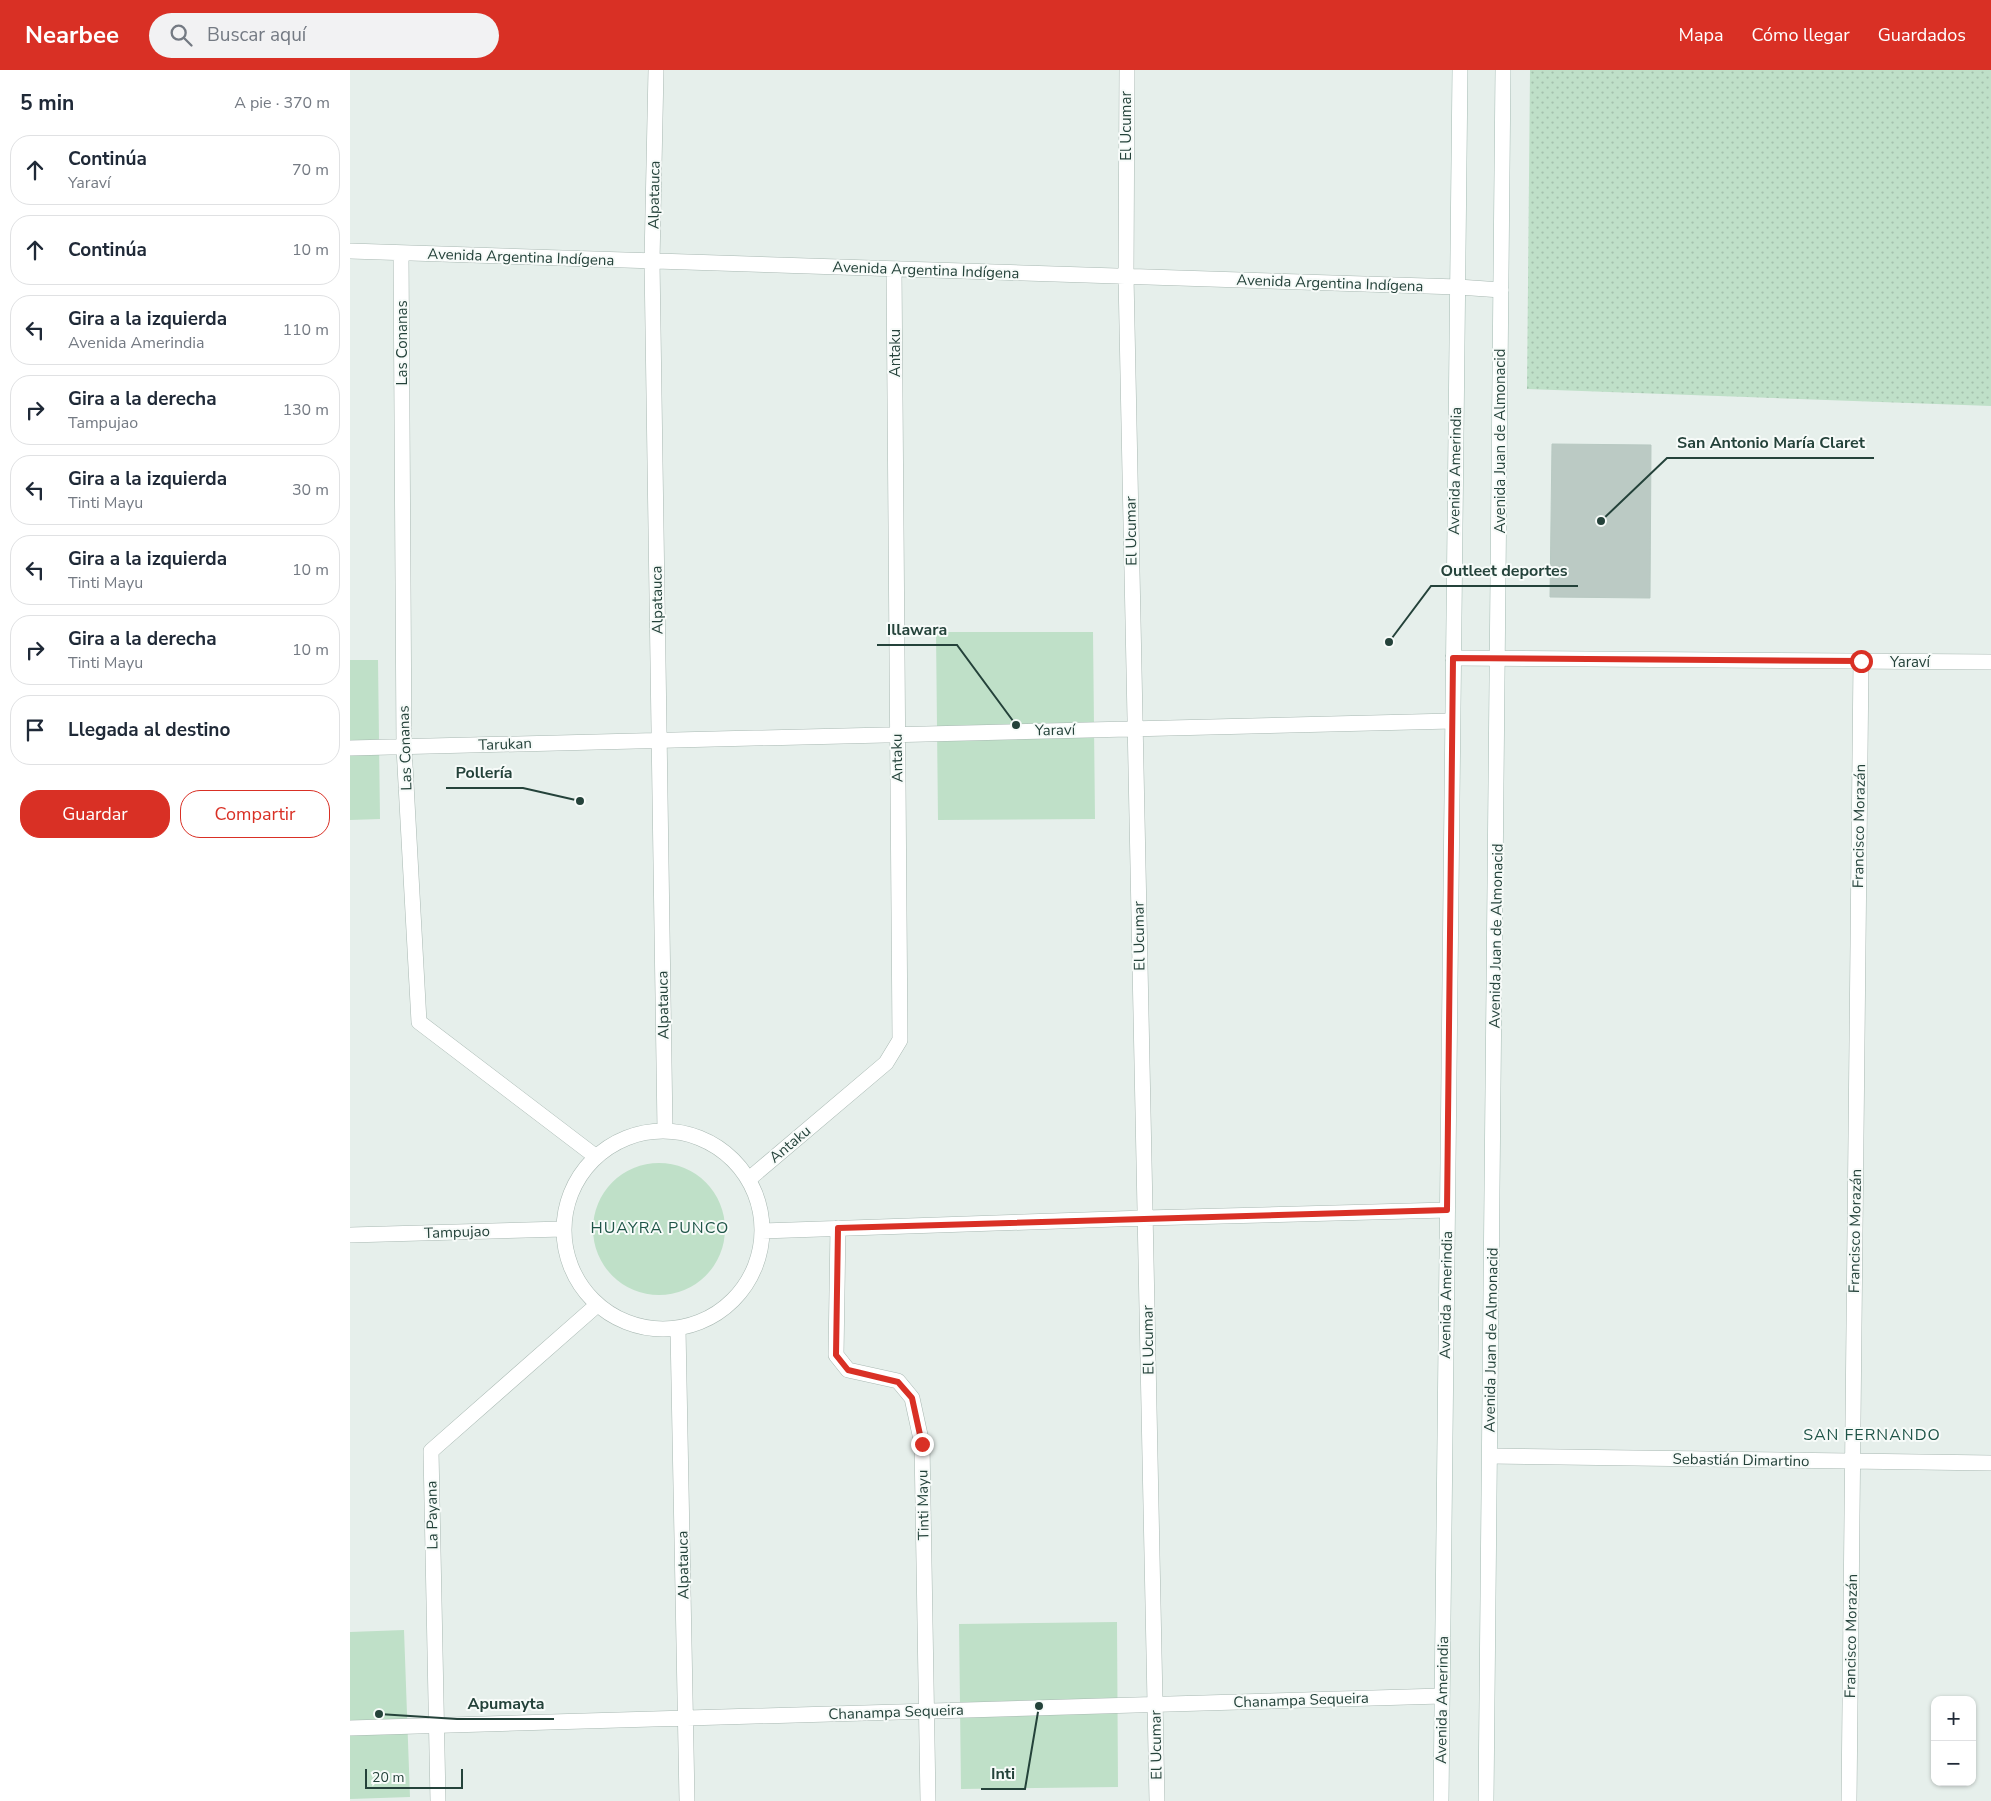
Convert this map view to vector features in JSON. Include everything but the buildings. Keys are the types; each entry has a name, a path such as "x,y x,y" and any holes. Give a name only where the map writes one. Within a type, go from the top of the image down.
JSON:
{"street":[{"name":"Alpatauca","path":"656,70 652,261 665,1130"},
{"name":"El Ucumar","path":"1127,70 1126,276 1157,1801"},
{"name":"Avenida Amerindia","path":"1441,1801 1460,70"},
{"name":"Avenida Juan de Almonacid","path":"1486,1801 1503,70"},
{"name":"Avenida Argentina Indígena","path":"350,251 1458,286 1501,290"},
{"name":"Las Conanas","path":"401,253 404,747 418,1022 595,1156"},
{"name":"Antaku","path":"749,1179 886,1063 900,1040 896,734 894,269"},
{"name":"Yaraví","path":"1453,658 1991,662"},
{"name":"Francisco Morazán","path":"1849,1801 1861,661"},
{"name":"Yaraví","path":"659,740 1452,721"},
{"name":"Tarukan","path":"350,748 659,740"},
{"path":"665,1130 698,1136 727,1153 749,1179 759,1204 762,1231 758,1258 746,1284 728,1305 705,1321 678,1329 649,1329 620,1321 596,1304 578,1283 567,1257 563,1229 567,1202 578,1178 595,1156 616,1141 640,1132 665,1130"},
{"path":"762,1231 1447,1210"},
{"name":"Tinti Mayu","path":"838,1228 836,1355 848,1370 898,1382 912,1398 922,1444 928,1711 928,1801"},
{"name":"Tampujao","path":"350,1235 563,1229"},
{"name":"La Payana","path":"438,1801 431,1451 596,1304"},
{"name":"Alpatauca","path":"678,1329 687,1801"},
{"name":"Sebastián Dimartino","path":"1490,1456 1991,1463"},
{"name":"Chanampa Sequeira","path":"350,1728 1442,1696"}],"green space":[{"path":"1530,70 1991,70 1991,406 1527,389"},
{"path":"936,632 1093,632 1095,819 938,820"},
{"path":"350,660 378,660 380,819 350,820"},
{"path":"659,1163 684,1168 695,1174 705,1183 714,1193 720,1204 725,1229 720,1254 714,1265 705,1275 695,1284 684,1290 659,1295 634,1290 623,1284 613,1275 604,1265 598,1254 593,1229 598,1204 604,1193 613,1183 623,1174 634,1168"},
{"path":"1117,1622 1118,1787 961,1789 959,1624"},
{"path":"404,1630 410,1797 350,1799 350,1632"}],"place":[{"name":"San Antonio María Claret","path":"1601,521"},
{"name":"Outleet deportes","path":"1389,642"},
{"name":"Illawara","path":"1016,725"},
{"name":"Pollería","path":"580,801"},
{"name":"Inti","path":"1039,1706"},
{"name":"Apumayta","path":"379,1714"}],"district":[{"name":"HUAYRA PUNCO","path":"660,1228"},
{"name":"SAN FERNANDO","path":"1872,1435"}],"route":[{"path":"922,1444 912,1398 898,1382 848,1370 836,1355 838,1228 1447,1210 1453,658 1861,661"}]}
